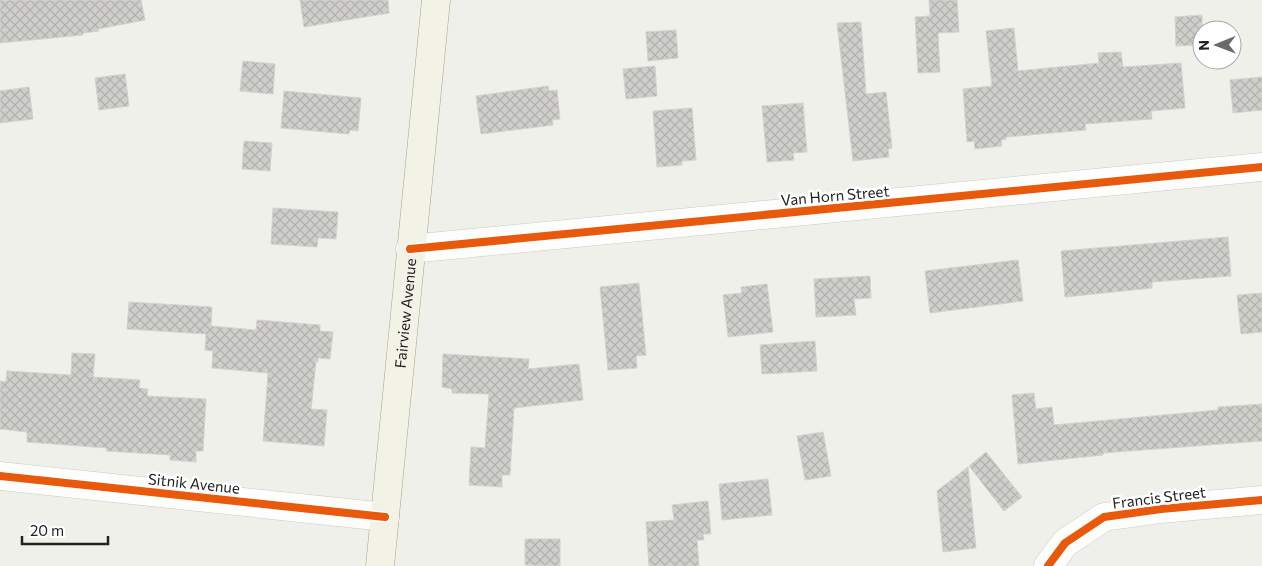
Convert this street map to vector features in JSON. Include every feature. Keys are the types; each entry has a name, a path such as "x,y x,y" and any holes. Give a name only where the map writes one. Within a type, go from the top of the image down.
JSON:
{"main road":[{"name":"Fairview Avenue","path":"380,566 436,0"}],"street":[{"name":"Van Horn Street","path":"410,249 852,208 1262,167"},
{"name":"Sitnik Avenue","path":"0,476 384,517"},
{"name":"Francis Street","path":"1048,566 1065,543 1104,518 1161,509 1262,500"}],"building":[{"path":"0,0 141,0 145,20 98,29 99,31 83,33 83,35 0,43"},
{"path":"300,0 388,0 389,13 304,27"},
{"path":"929,0 957,0 959,32 938,33 940,72 918,73 915,17 930,16"},
{"path":"1202,15 1202,20 1192,20 1192,45 1176,46 1175,17"},
{"path":"861,22 866,94 886,92 892,148 888,149 889,157 853,161 837,23"},
{"path":"1014,28 1018,71 1099,63 1098,53 1121,52 1123,67 1181,63 1185,108 1151,111 1152,119 1085,124 1086,130 1006,137 1006,139 1001,140 1002,146 975,149 974,141 967,142 963,89 992,86 986,31"},
{"path":"676,30 678,58 648,61 646,32"},
{"path":"243,61 275,64 273,94 240,91"},
{"path":"655,66 657,96 626,99 623,69"},
{"path":"125,74 129,106 99,110 95,78"},
{"path":"1262,77 1262,110 1233,113 1230,80"},
{"path":"548,86 549,91 557,90 560,119 552,120 553,125 481,134 476,96"},
{"path":"29,87 33,119 0,123 0,91"},
{"path":"284,91 361,98 358,131 350,130 349,134 281,128"},
{"path":"803,103 807,152 793,153 794,160 767,162 762,106"},
{"path":"692,108 696,160 682,161 682,165 657,167 653,111"},
{"path":"244,141 272,143 270,171 242,169"},
{"path":"273,208 338,212 336,239 318,238 317,247 271,244"},
{"path":"1228,237 1231,276 1152,282 1152,288 1065,297 1061,251"},
{"path":"1018,260 1023,301 930,313 925,271"},
{"path":"870,276 871,298 854,299 856,315 816,317 814,279"},
{"path":"639,283 646,355 636,356 637,368 608,370 600,287"},
{"path":"767,284 773,332 728,337 723,295 742,293 741,287"},
{"path":"1262,293 1262,332 1241,334 1237,295"},
{"path":"129,302 212,307 211,326 256,330 257,320 320,325 320,331 333,332 330,359 318,358 318,362 316,362 311,409 327,410 324,446 263,441 268,373 212,368 213,351 205,350 206,334 127,329"},
{"path":"815,341 817,371 762,374 760,345"},
{"path":"72,353 95,354 93,377 140,380 139,388 148,389 147,396 206,399 203,451 196,451 196,462 170,460 170,455 106,451 107,448 27,442 27,432 0,429 0,381 6,382 7,371 71,375"},
{"path":"443,354 529,359 528,369 579,364 583,400 514,408 510,475 502,475 502,487 469,485 471,447 485,448 489,394 452,393 452,389 442,387"},
{"path":"1034,393 1036,409 1052,407 1054,425 1218,410 1218,407 1262,404 1262,441 1103,453 1103,455 1018,464 1012,395"},
{"path":"823,432 831,476 805,480 797,436"},
{"path":"986,452 1022,497 1004,511 969,466"},
{"path":"968,467 976,548 943,552 937,491"},
{"path":"768,479 772,515 722,520 719,484"},
{"path":"708,501 711,534 703,534 704,540 697,540 699,566 649,566 646,522 674,520 672,505"},
{"path":"525,539 560,539 560,566 525,565"}],"cycle path":[{"path":"410,249 1262,167"},
{"path":"0,476 385,517"},
{"path":"1048,566 1065,543 1104,517 1161,509 1262,500"}]}
